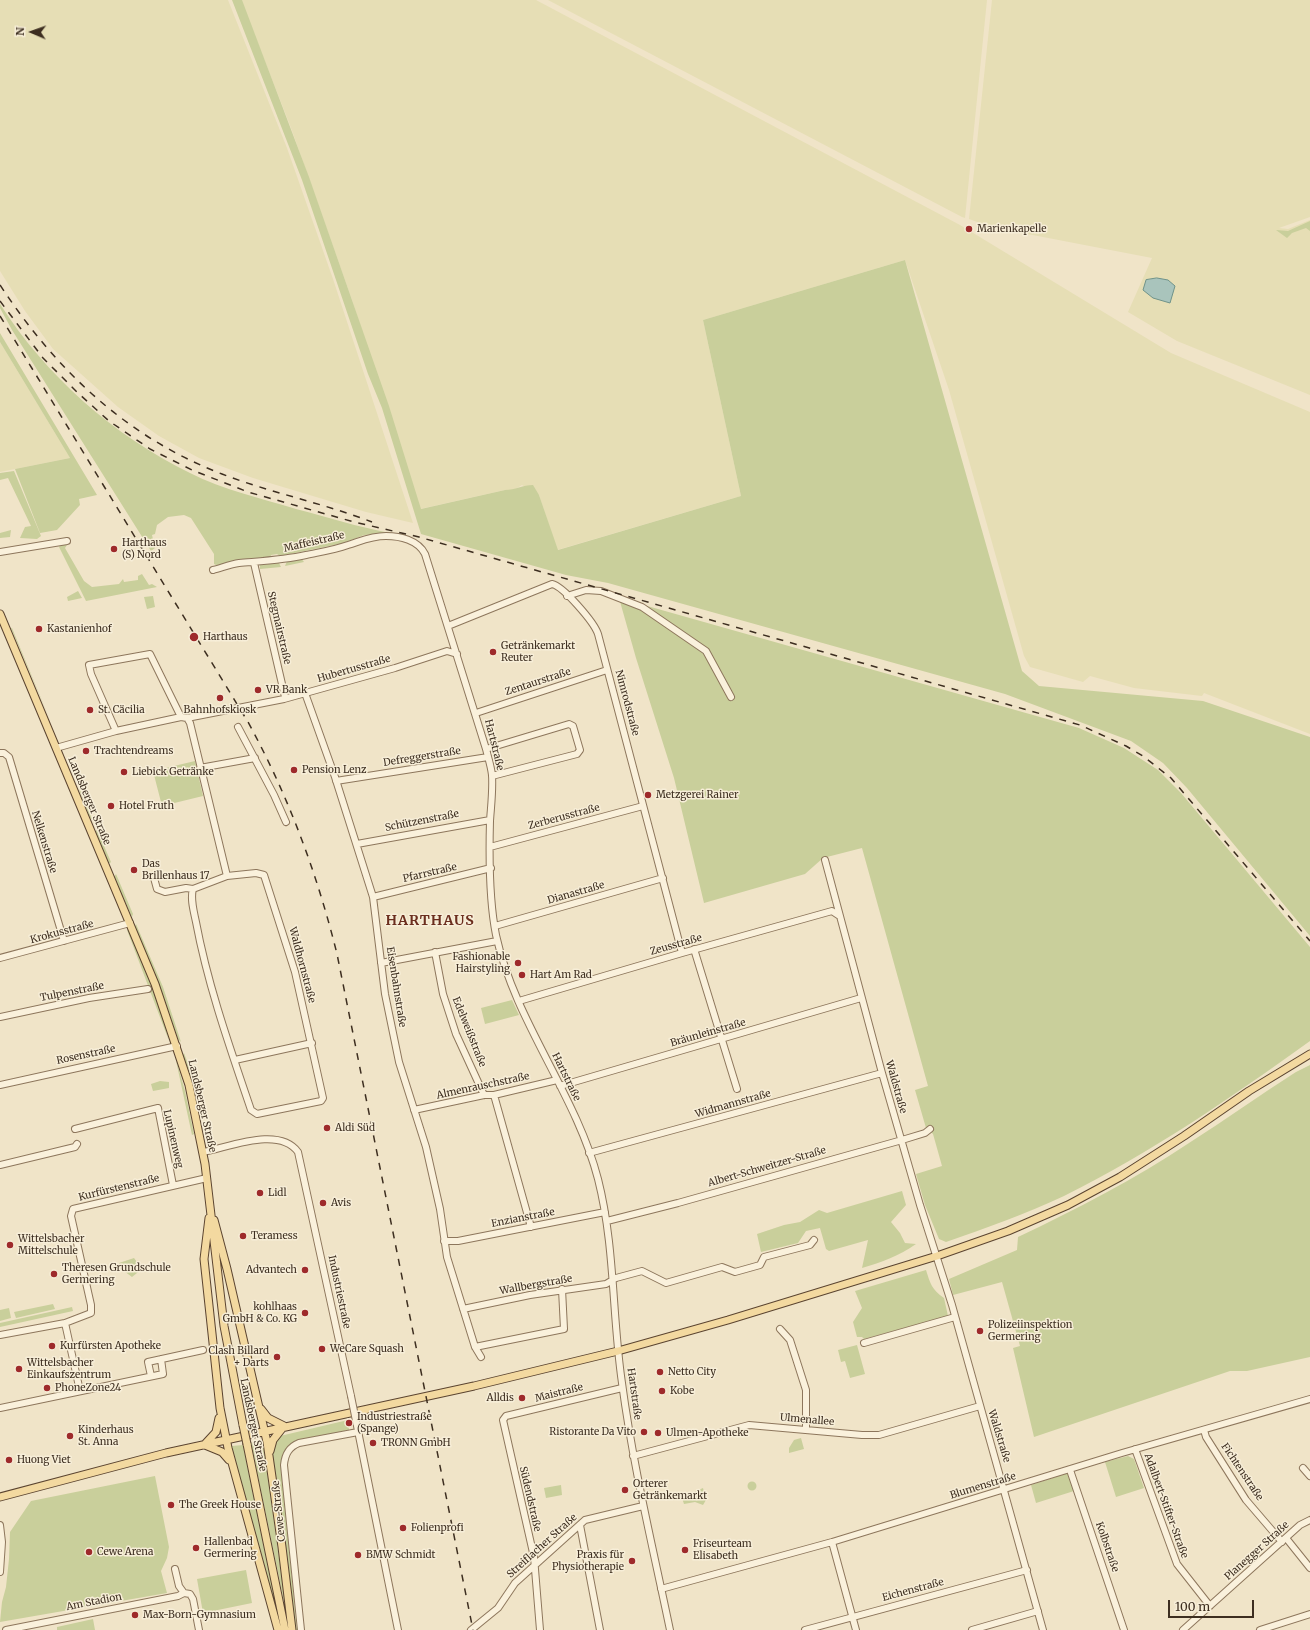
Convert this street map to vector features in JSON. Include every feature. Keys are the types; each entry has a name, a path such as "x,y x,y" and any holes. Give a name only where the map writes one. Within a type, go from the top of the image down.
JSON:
{"main road":[{"name":"Landsberger Straße","path":"0,614 155,984 177,1046 188,1085 203,1152 207,1178 224,1326 285,1630"},
{"path":"0,1497 204,1444 474,1386 618,1351 728,1320 937,1256 1015,1228 1068,1204 1120,1177 1184,1136 1249,1091 1310,1054"},
{"path":"210,1212 220,1240 265,1430 292,1630"},
{"path":"210,1212 204,1259 220,1408 232,1465 278,1630"},
{"path":"258,1404 268,1418 284,1426"},
{"path":"204,1444 217,1428 220,1408"},
{"path":"270,1459 273,1440 284,1426"},
{"path":"204,1444 222,1452 232,1465"}],"street":[{"name":"Maffeistraße","path":"213,570 238,563 280,560 333,549 364,538 378,536 399,538 418,544"},
{"path":"0,552 67,541"},
{"name":"Hartstraße","path":"418,544 425,554 476,713 492,776 490,848 495,926 498,941 507,973 519,1001 560,1086 589,1153 605,1212 622,1388 633,1456 670,1630"},
{"name":"Stegmairstraße","path":"254,563 285,697"},
{"name":"Nimrodstraße","path":"448,626 552,584 567,596 596,629 682,953"},
{"path":"567,596 586,590 596,590 642,607 706,651 726,685 731,697"},
{"name":"Hubertusstraße","path":"56,748 116,731 305,693 395,668 447,651 457,654"},
{"path":"116,731 91,674 90,664 150,654 184,717 190,723 227,876"},
{"name":"Zentaurstraße","path":"476,713 607,670"},
{"name":"Eisenbahnstraße","path":"305,693 336,781 373,896 381,963 399,1063 432,1167 444,1241"},
{"path":"486,749 571,724 580,750 577,754 492,776"},
{"path":"238,727 286,822"},
{"name":"Nelkenstraße","path":"0,753 4,753 9,757 64,941"},
{"name":"Defreggerstraße","path":"336,781 488,757"},
{"path":"200,768 255,758"},
{"name":"Zerberusstraße","path":"490,848 644,806"},
{"name":"Schützenstraße","path":"357,844 490,820"},
{"name":"Waldstraße","path":"825,860 838,915 882,1074 955,1317 1005,1490 1043,1630"},
{"name":"Pfarrstraße","path":"373,896 491,868"},
{"name":"Waldhornstraße","path":"154,878 157,889 161,892 186,888 193,889 227,876 256,873 264,875 266,879 292,961 312,1043 323,1098 321,1100 254,1113 235,1060"},
{"name":"Dianastraße","path":"495,926 663,878"},
{"path":"193,889 191,896 199,937 213,993 235,1060 312,1043"},
{"name":"Zeusstraße","path":"519,1001 694,949 832,912 838,915"},
{"name":"Krokusstraße","path":"0,958 130,923"},
{"path":"381,963 498,941"},
{"path":"694,949 723,1039 737,1089"},
{"name":"Edelweißstraße","path":"435,952 443,994 454,1027 484,1095"},
{"name":"Tulpenstraße","path":"0,1017 89,998 148,990"},
{"name":"Bräunleinstraße","path":"560,1086 861,998"},
{"name":"Rosenstraße","path":"0,1085 177,1046"},
{"name":"Widmannstraße","path":"589,1153 882,1074"},
{"name":"Almenrauschstraße","path":"414,1110 484,1095 494,1095 557,1080"},
{"path":"494,1095 530,1227"},
{"name":"Lupinenweg","path":"76,1129 158,1108 173,1185"},
{"name":"Albert-Schweitzer-Straße","path":"607,1221 678,1203 902,1140 925,1133 930,1129"},
{"name":"Industriestraße","path":"203,1152 270,1139 285,1141 298,1152 351,1396 398,1630"},
{"path":"0,1165 74,1147 77,1144"},
{"name":"Kurfürstenstraße","path":"0,1335 65,1323 89,1315 92,1309 71,1216 73,1209 207,1178"},
{"name":"Enzianstraße","path":"444,1241 458,1241 605,1212"},
{"name":"Wallbergstraße","path":"463,1309 562,1289 606,1284 642,1271 666,1283 722,1267 735,1272 760,1265 764,1257 810,1245 814,1240"},
{"path":"444,1241 447,1256 475,1347 481,1357"},
{"path":"475,1347 564,1328 562,1289"},
{"path":"864,1343 955,1317"},
{"path":"65,1323 80,1391"},
{"path":"780,1329 790,1340 806,1390 806,1429"},
{"path":"151,1376 148,1362 203,1350"},
{"path":"0,1408 163,1374 161,1359"},
{"name":"Maistraße","path":"502,1420 506,1416 622,1388"},
{"name":"Blumenstraße","path":"661,1589 832,1542 1135,1449 1310,1399"},
{"name":"Ulmenallee","path":"633,1456 749,1425 862,1435 879,1435 980,1406"},
{"name":"Südendstraße","path":"502,1420 534,1557 540,1630"},
{"name":"Fichtenstraße","path":"1204,1430 1206,1437 1246,1500 1310,1568"},
{"name":"Cewe-Straße","path":"301,1630 284,1465 287,1452 299,1443 358,1432"},
{"name":"Adalbert-Stifter-Straße","path":"1135,1449 1177,1564 1210,1606"},
{"path":"1303,1468 1310,1476"},
{"name":"Kolbstraße","path":"1070,1470 1124,1630"},
{"name":"Streiflacher Straße","path":"471,1630 498,1608 515,1583 580,1525 590,1518 643,1506"},
{"name":"Planegger Straße","path":"1183,1630 1284,1540 1310,1520"},
{"path":"0,1525 2,1542 0,1572"},
{"path":"580,1525 600,1630"},
{"path":"832,1542 856,1630"},
{"path":"175,1569 179,1586 184,1593 190,1594 193,1599 199,1630"},
{"name":"Eichenstraße","path":"805,1630 1027,1570"},
{"name":"Am Stadion","path":"6,1630 178,1596 184,1593"},
{"path":"972,1630 1038,1611"},
{"path":"1260,1630 1310,1614"}],"shaded area":[{"path":"0,0 228,0 287,148 333,279 413,523 366,512 253,478 199,458 159,436 118,407 53,349 25,311 0,271"},
{"path":"241,0 536,0 960,225 1171,353 1310,412 1310,734 1204,693 1202,696 1134,688 1090,676 1083,682 1030,667 1024,656 949,390 905,260 703,320 741,496 557,550 539,495 522,485 514,490 505,490 420,509 352,300 291,128"},
{"path":"548,0 987,0 965,218 962,217"},
{"path":"992,0 1310,0 1310,217 1279,228 1288,229 1310,220 1310,395 1177,341 1128,312 1152,258 991,227 969,219"},
{"path":"0,342 70,458 0,472"}],"green space":[{"path":"232,0 242,0 309,177 389,406 421,509 533,485 539,495 558,550 741,496 703,320 905,260 1022,671 1039,686 1203,701 1310,737 1310,936 1187,788 1163,763 1131,741 1005,694 608,583 566,575 421,534 382,408 368,374 302,180"},
{"path":"1310,221 1310,231 1306,228 1292,233 1287,238 1276,230 1288,231"},
{"path":"0,304 38,356 84,402 135,441 162,458 190,473 229,489 343,522 390,533 364,535 344,543 280,556 277,554 271,555 270,559 251,558 220,567 214,564 214,554 191,518 184,515 168,517 157,525 155,534 152,535 155,548 151,551 12,330 0,308"},
{"path":"0,333 97,495 79,499 80,505 57,530 40,533 15,469 70,458 0,342"},
{"path":"14,471 41,536 37,539 20,538 25,527 31,526 8,478 0,480 0,473"},
{"path":"11,530 10,537 0,538 0,533"},
{"path":"61,544 67,545 65,548 84,581 92,587 119,584 123,579 124,582 138,580 138,576 142,574 149,585 152,584 157,587 86,601 59,547"},
{"path":"301,558 304,562 285,566 287,561"},
{"path":"279,563 281,567 260,569 260,565"},
{"path":"78,591 82,598 68,601 67,597"},
{"path":"153,596 155,607 147,609 144,597"},
{"path":"619,598 1079,728 1124,748 1158,770 1181,793 1310,947 1310,1041 1251,1083 1160,1143 1128,1162 1050,1203 946,1242 939,1239 925,1205 916,1174 942,1166 933,1134 926,1128 915,1090 928,1086 862,848 823,858 805,874 704,903 674,778 636,658"},
{"path":"11,628 12,628 50,720"},
{"path":"195,761 203,796 162,806 153,771"},
{"path":"79,789 80,790 92,819 90,818"},
{"path":"97,830 111,862 110,863 108,863 95,832"},
{"path":"116,874 133,914 132,917 114,877"},
{"path":"136,924 163,987 181,1042 178,1039 159,984 135,926"},
{"path":"127,930 129,931 159,1005 169,1041"},
{"path":"512,1000 519,1015 485,1024 481,1008"},
{"path":"184,1053 196,1085 203,1120 194,1085 183,1055"},
{"path":"175,1056 185,1091 194,1134 192,1135"},
{"path":"1310,1065 1310,1357 1247,1371 1230,1371 1034,1437 1013,1348 1020,1346 1002,1282 953,1295 949,1279 1017,1250 1018,1237 1062,1216 1148,1169 1296,1072"},
{"path":"160,1081 169,1082 169,1088 153,1091 151,1084"},
{"path":"902,1191 906,1205 891,1222 900,1233 905,1243 916,1244 890,1258 862,1268 868,1240 829,1251 826,1249 820,1228 806,1231 798,1243 761,1252 757,1234 784,1225 800,1222 819,1210 827,1213"},
{"path":"134,1258 142,1269 132,1277 120,1268 119,1263"},
{"path":"926,1270 932,1286 944,1298 948,1316 864,1339 862,1337 857,1337 853,1322 862,1308 855,1291"},
{"path":"53,1304 55,1309 16,1318 14,1312"},
{"path":"72,1307 73,1311 0,1327 0,1323"},
{"path":"9,1308 11,1318 0,1321 0,1310"},
{"path":"857,1345 865,1374 850,1378 845,1361 841,1362 838,1350"},
{"path":"348,1420 349,1430 298,1440 291,1444 284,1452 281,1464 297,1630 295,1630 273,1457 273,1444 280,1436"},
{"path":"801,1438 804,1449 789,1453 789,1448 794,1440"},
{"path":"260,1441 263,1442 287,1616 251,1443"},
{"path":"243,1445 278,1618 232,1451 232,1446"},
{"path":"1128,1456 1134,1459 1144,1488 1116,1497 1105,1462"},
{"path":"1068,1473 1074,1491 1036,1503 1031,1485"},
{"name":"Cewe Arena","path":"155,1476 169,1547 167,1558 161,1571 167,1593 0,1622 2,1602 6,1587 10,1532 31,1501"},
{"path":"752,1481 757,1486 752,1491 747,1486"},
{"path":"561,1485 562,1495 546,1498 544,1488"},
{"path":"703,1488 706,1500 703,1505 695,1502 684,1504 682,1498 693,1495 692,1493"},
{"path":"246,1570 252,1603 203,1613 197,1579"},
{"path":"93,1619 95,1630 57,1630 57,1627"}],"water":[{"path":"1157,278 1168,280 1175,286 1170,303 1153,298 1143,290 1146,280"}],"railway":[{"path":"0,285 45,345 70,372 96,398 124,420 155,441 187,459 222,474 372,522"},
{"path":"0,301 43,358 109,421 150,449 192,470 248,492 354,522 419,537 1080,725 1126,746 1143,756 1171,778 1310,941"},
{"path":"0,316 248,722 276,778 311,864 337,954 473,1630"}],"place":[{"name":"Marienkapelle","path":"969,229"},
{"name":"Harthaus (S) Nord","path":"114,549"},
{"name":"Kastanienhof","path":"39,629"},
{"name":"Harthaus","path":"194,637"},
{"name":"Getränkemarkt Reuter","path":"493,652"},
{"name":"VR Bank","path":"258,690"},
{"name":"Bahnhofskiosk","path":"220,698"},
{"name":"St. Cäcilia","path":"90,710"},
{"name":"Trachtendreams","path":"86,751"},
{"name":"Pension Lenz","path":"294,770"},
{"name":"Liebick Getränke","path":"124,772"},
{"name":"Metzgerei Rainer","path":"648,795"},
{"name":"Hotel Fruth","path":"111,806"},
{"name":"Das Brillenhaus 17","path":"134,870"},
{"name":"Fashionable Hairstyling","path":"518,963"},
{"name":"Hart Am Rad","path":"522,975"},
{"name":"Aldi Süd","path":"327,1128"},
{"name":"Lidl","path":"260,1193"},
{"name":"Avis","path":"323,1203"},
{"name":"Teramess","path":"243,1236"},
{"name":"Wittelsbacher Mittelschule","path":"10,1245"},
{"name":"Advantech","path":"305,1270"},
{"name":"Theresen Grundschule Germering","path":"54,1274"},
{"name":"kohlhaas GmbH & Co. KG","path":"305,1313"},
{"name":"Polizeiinspektion Germering","path":"980,1331"},
{"name":"Kurfürsten Apotheke","path":"52,1346"},
{"name":"WeCare Squash","path":"322,1349"},
{"name":"Clash Billard + Darts","path":"277,1357"},
{"name":"Wittelsbacher Einkaufszentrum","path":"19,1369"},
{"name":"Netto City","path":"660,1372"},
{"name":"PhoneZone24","path":"47,1388"},
{"name":"Kobe","path":"662,1391"},
{"name":"Alldis","path":"522,1398"},
{"name":"Industriestraße (Spange)","path":"349,1423"},
{"name":"Ristorante Da Vito","path":"644,1432"},
{"name":"Ulmen-Apotheke","path":"658,1433"},
{"name":"Kinderhaus St. Anna","path":"70,1436"},
{"name":"TRONN GmbH","path":"373,1443"},
{"name":"Huong Viet","path":"9,1460"},
{"name":"Orterer Getränkemarkt","path":"625,1490"},
{"name":"The Greek House","path":"171,1505"},
{"name":"Folienprofi","path":"403,1528"},
{"name":"Hallenbad Germering","path":"196,1548"},
{"name":"Friseurteam Elisabeth","path":"685,1550"},
{"name":"Cewe Arena","path":"89,1552"},
{"name":"BMW Schmidt","path":"358,1555"},
{"name":"Praxis für Physiotherapie","path":"632,1561"},
{"name":"Max-Born-Gymnasium","path":"135,1615"}],"district":[{"name":"HARTHAUS","path":"430,921"}]}
